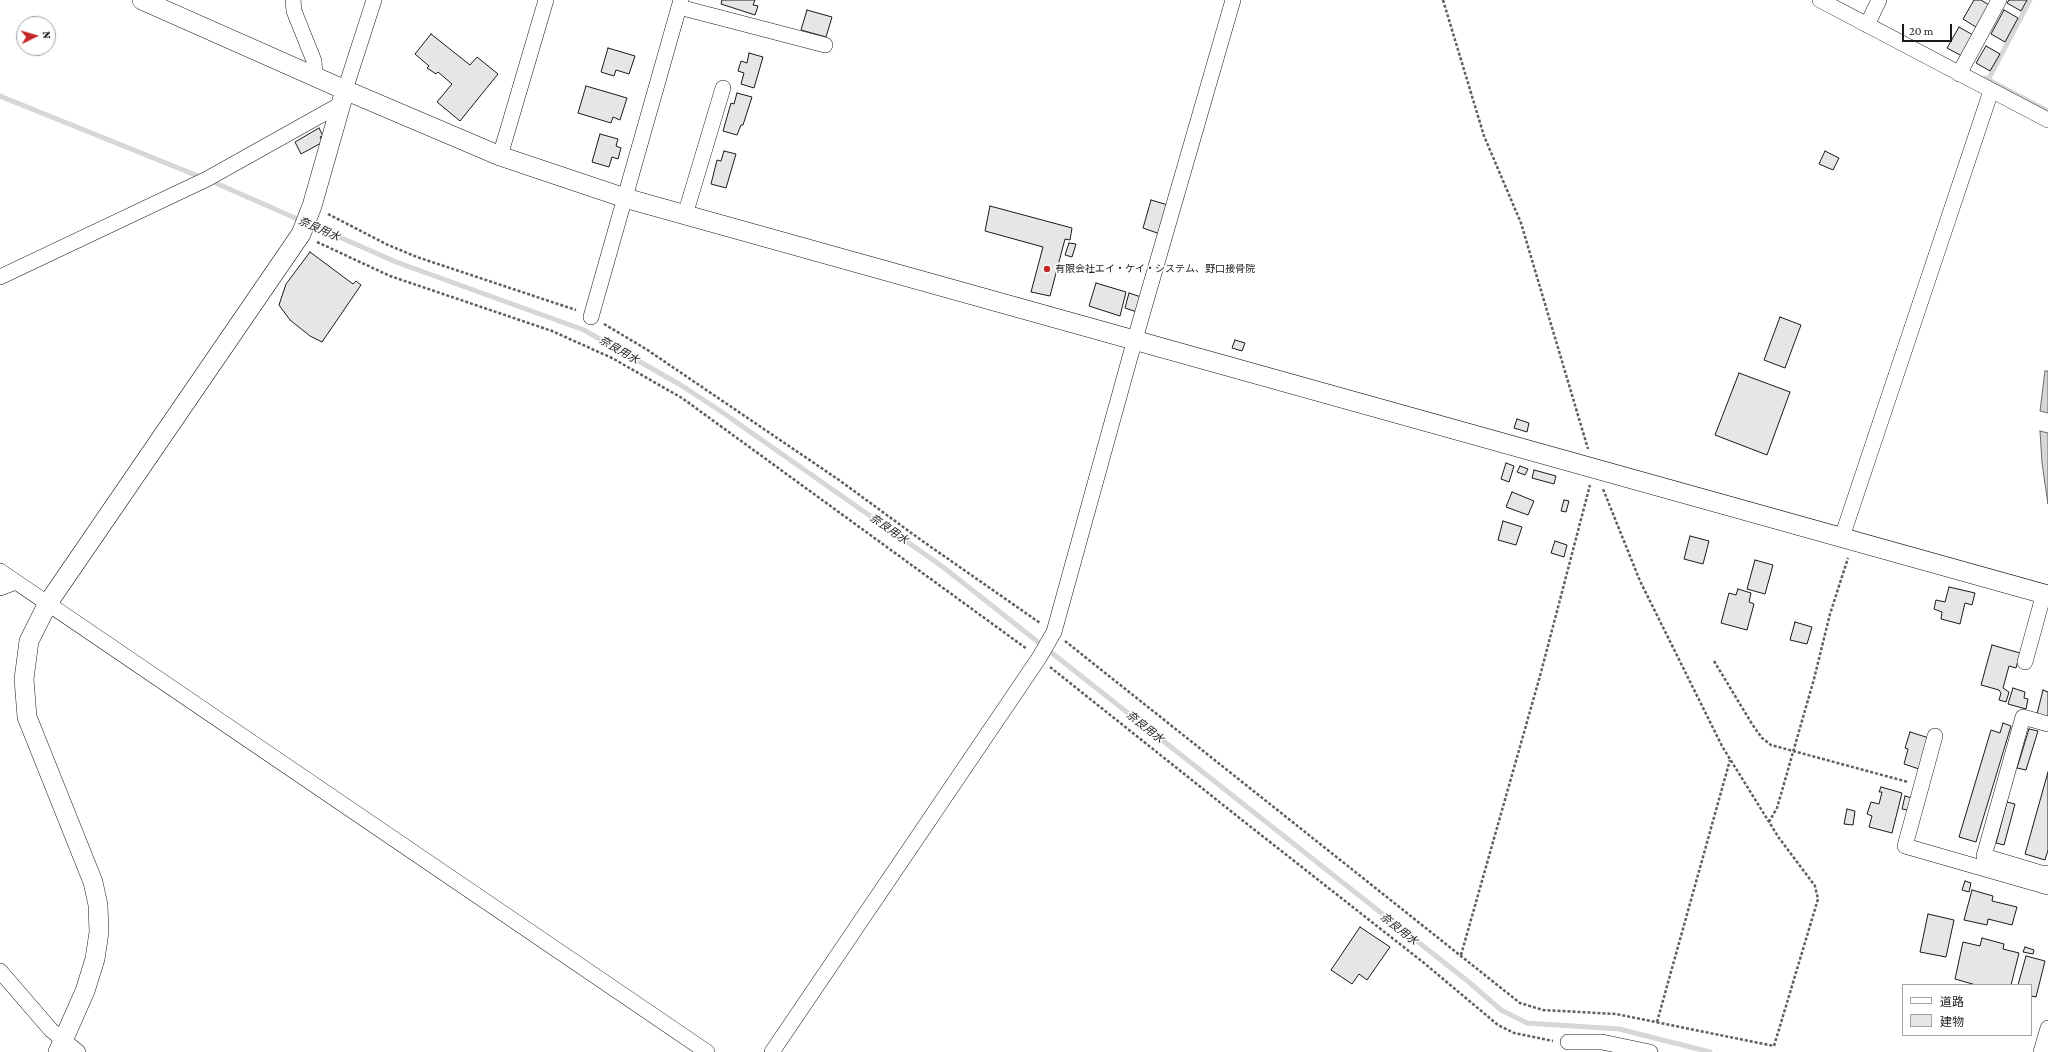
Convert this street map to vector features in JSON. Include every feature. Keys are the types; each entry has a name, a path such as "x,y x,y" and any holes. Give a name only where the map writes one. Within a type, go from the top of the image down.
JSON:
{"street":[{"path":"142,0 315,75 343,97 500,156 625,198 2046,594 2025,662"},
{"path":"293,0 294,11 314,61 315,75"},
{"path":"66,1048 95,959 99,932 98,905 93,882 27,717 24,679 29,641 48,603 301,233 310,209 343,97 374,0"},
{"path":"500,156 546,0"},
{"path":"772,1052 1039,658 1054,632 1135,339 1233,0"},
{"path":"1820,0 2048,120"},
{"path":"1867,25 1879,0"},
{"path":"1959,74 1999,0"},
{"path":"591,317 680,4 826,45"},
{"path":"685,215 723,88"},
{"path":"1848,539 1991,91"},
{"path":"0,277 206,178 343,97"},
{"path":"0,571 707,1052"},
{"path":"0,588 16,582"},
{"path":"2048,724 2023,717 1984,856 2048,873"},
{"path":"1935,736 1905,846 2048,887"},
{"path":"0,971 66,1048"},
{"path":"2041,1052 2048,1028"},
{"path":"1568,1042 1602,1042 1650,1052"}],"path":[{"path":"310,209 395,248 563,305 591,317 646,349 833,476 920,540 1054,632 1520,1003 1543,1010 1616,1014 1774,1046 1818,899 1815,886 1769,822 1730,760 1640,581 1594,468 1521,223 1484,136 1443,0"},
{"path":"301,233 390,276 552,331 612,358 682,398 1039,658 1424,963 1498,1025 1514,1033 1544,1041 1568,1042"},
{"path":"1461,955 1540,676 1594,468"},
{"path":"1769,822 1777,808 1830,614 1848,539"},
{"path":"1714,661 1752,724 1762,738 1770,745 1922,786"},
{"path":"1657,1022 1730,760"}],"shaded area":[{"path":"2045,371 2048,371 2048,413 2040,411"},
{"path":"2040,431 2048,433 2048,504 2042,463"}],"building":[{"path":"722,0 755,0 753,5 758,6 755,15 721,4"},
{"path":"1974,0 1981,0 1989,5 1976,27 1963,19"},
{"path":"2009,0 2027,0 2021,11 2007,3"},
{"path":"807,10 832,17 826,37 801,30"},
{"path":"2004,10 2018,18 2005,42 1991,34"},
{"path":"1959,27 1973,35 1962,56 1947,48"},
{"path":"431,34 470,65 477,57 498,74 460,121 437,102 452,84 438,72 436,74 427,68 429,66 415,54"},
{"path":"1986,46 2000,54 1990,71 1976,63"},
{"path":"608,48 635,56 629,74 616,70 614,76 601,72"},
{"path":"749,53 763,57 754,88 741,84 744,73 738,71 741,61 747,63"},
{"path":"586,86 627,98 620,120 613,117 611,123 578,113"},
{"path":"737,93 752,97 743,125 741,125 737,135 723,131 731,103 734,104"},
{"path":"319,128 323,136 320,137 323,142 301,154 295,142"},
{"path":"600,134 618,139 616,146 621,148 618,159 612,157 609,167 592,162"},
{"path":"724,151 736,154 726,188 711,184 717,160 721,161"},
{"path":"1825,151 1839,158 1833,170 1819,164"},
{"path":"1151,200 1168,205 1160,234 1143,228"},
{"name":"有限会社エイ・ケイ・システム、野口接骨院","path":"990,206 1072,228 1070,240 1065,239 1050,296 1031,292 1043,247 985,231"},
{"path":"1069,243 1076,244 1072,257 1065,255"},
{"path":"310,252 353,284 356,281 361,285 322,342 310,336 290,320 279,305 286,284"},
{"path":"1096,283 1126,292 1120,316 1089,306"},
{"path":"1129,293 1141,297 1137,312 1125,308"},
{"path":"1780,317 1801,325 1785,368 1764,360"},
{"path":"1235,340 1245,343 1242,351 1232,348"},
{"path":"1739,373 1790,392 1767,455 1715,435"},
{"path":"1517,419 1529,423 1527,432 1514,428"},
{"path":"1506,463 1514,466 1509,482 1501,479"},
{"path":"1520,466 1528,469 1525,475 1517,472"},
{"path":"1534,470 1556,476 1554,484 1532,478"},
{"path":"1512,492 1534,501 1528,515 1506,507"},
{"path":"1564,500 1569,501 1566,512 1561,511"},
{"path":"1503,521 1522,527 1516,545 1498,540"},
{"path":"1690,536 1709,541 1703,564 1684,559"},
{"path":"1555,541 1567,545 1564,557 1551,553"},
{"path":"1755,560 1773,565 1765,594 1747,589"},
{"path":"1949,587 1975,593 1972,605 1965,603 1960,624 1941,619 1942,612 1934,609 1936,600 1945,602"},
{"path":"1738,589 1751,593 1749,602 1754,604 1747,630 1721,623 1729,593 1736,595"},
{"path":"1795,622 1812,627 1807,644 1790,640"},
{"path":"1992,645 2020,653 2016,668 2009,666 2003,688 2009,692 2006,702 1999,700 2001,693 1999,690 1981,685"},
{"path":"2013,688 2025,692 2024,698 2028,699 2026,709 2008,704"},
{"path":"2043,690 2048,692 2048,717 2037,714"},
{"path":"2003,723 2011,726 1976,842 1959,837 1991,730 2000,733"},
{"path":"2029,729 2038,731 2026,770 2017,768"},
{"path":"1910,732 1929,738 1919,769 1904,764 1908,749 1905,748"},
{"path":"2048,772 2048,850 2045,860 2025,854"},
{"path":"1881,787 1902,793 1892,833 1869,827 1872,816 1867,814 1871,802 1879,804 1882,792 1879,792"},
{"path":"1905,796 1912,798 1908,810 1902,809"},
{"path":"2007,802 2015,804 2004,845 1996,843"},
{"path":"1847,809 1855,811 1853,825 1844,824"},
{"path":"1965,881 1971,883 1969,892 1962,890"},
{"path":"1972,890 1993,896 1992,901 2017,907 2012,925 1988,919 1987,925 1964,920"},
{"path":"1928,914 1954,920 1946,957 1920,952"},
{"path":"1360,927 1390,947 1367,980 1359,974 1352,984 1331,970"},
{"path":"1982,938 2004,944 2003,949 2019,953 2011,984 1972,984 1955,979 1963,942 1980,946"},
{"path":"2025,947 2034,950 2033,954 2023,952"},
{"path":"2026,956 2045,961 2036,997 2032,996 2032,984 2018,984"}],"waterway":[{"path":"1988,80 2030,0"},
{"path":"1985,78 2048,111"},
{"name":"奈良用水","path":"0,96 203,178"},
{"name":"奈良用水","path":"211,181 302,221"},
{"name":"奈良用水","path":"310,224 396,262 584,330 679,384 719,410 943,567 1470,983 1501,1010 1527,1023 1619,1029 1710,1052"}],"place":[{"name":"有限会社エイ・ケイ・システム、野口接骨院","path":"1047,269"}]}
